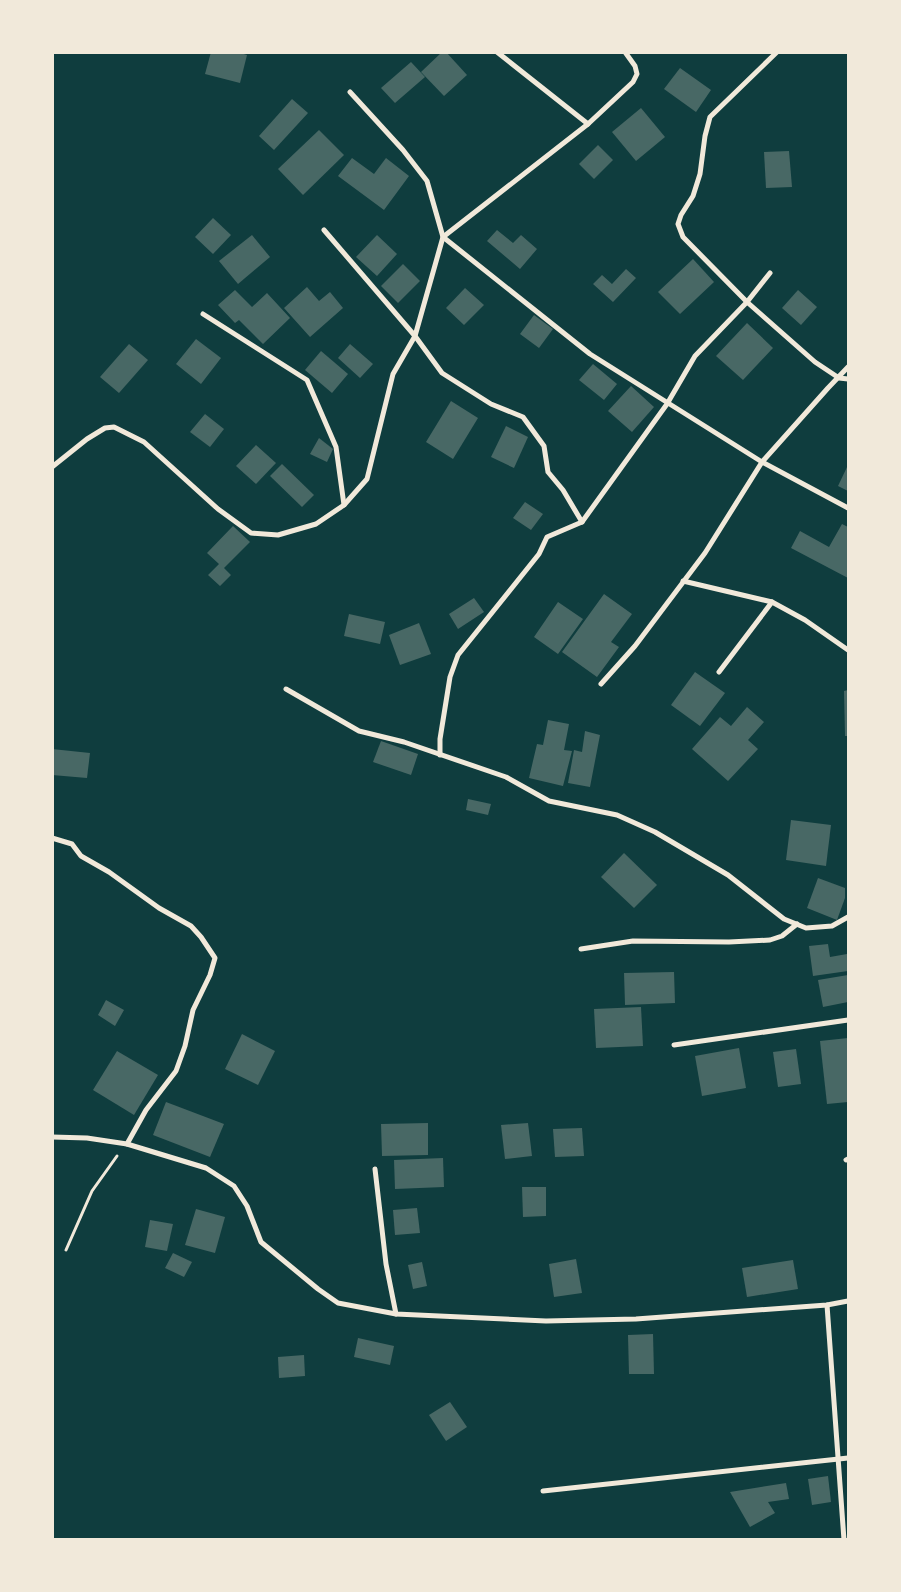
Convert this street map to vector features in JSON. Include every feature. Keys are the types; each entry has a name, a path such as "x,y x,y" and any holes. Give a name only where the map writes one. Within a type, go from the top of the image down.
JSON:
{"street":[{"path":"496,52 588,124"},
{"path":"444,237 588,124 633,82 637,74 625,52"},
{"path":"777,52 710,117 704,136 700,174 693,196 678,224 683,237 747,302 815,362 839,378 848,380"},
{"path":"52,467 87,439 105,428 114,427 144,442 218,509 251,533 278,535 316,524 344,505 367,479 393,374 415,336 444,237 427,181 403,150 350,92"},
{"path":"324,230 415,336 442,373 491,404 523,417 544,446 548,472 563,490 582,522"},
{"path":"444,237 590,354 762,462 848,508"},
{"path":"440,755 440,738 450,677 458,655 539,554 547,536 582,522 668,404 695,356 747,302 770,273"},
{"path":"203,314 307,380 336,446 344,505"},
{"path":"601,684 635,646 704,553 762,462 848,367"},
{"path":"683,581 772,602 805,620 848,650"},
{"path":"719,672 772,602"},
{"path":"286,689 359,731 404,742 506,777 549,801 617,815 655,832 728,875 784,918 806,928 832,926 848,917"},
{"path":"52,838 72,844 81,856 109,872 159,908 191,926 215,958 210,975 193,1010 185,1046 176,1071 146,1110 127,1144"},
{"path":"581,949 633,941 729,942 770,940 782,936 797,924"},
{"path":"674,1045 848,1020"},
{"path":"52,1137 87,1138 127,1144 206,1168 234,1186 247,1206 262,1242 318,1289 338,1303 396,1314 546,1321 636,1319 848,1302"},
{"path":"375,1169 386,1264 396,1314"},
{"path":"827,1305 844,1540"},
{"path":"543,1491 848,1458"}],"path":[{"path":"66,1250 92,1191 127,1144"}],"building":[{"path":"211,52 237,52 247,55 240,83 205,74"},
{"path":"442,52 446,52 467,75 444,96 421,72"},
{"path":"411,62 425,77 395,103 381,88"},
{"path":"680,68 711,90 696,112 664,89"},
{"path":"292,99 308,113 274,150 259,136"},
{"path":"641,108 665,137 636,161 612,132"},
{"path":"319,130 344,155 303,195 278,169"},
{"path":"598,145 613,160 594,179 579,164"},
{"path":"789,151 792,187 766,188 764,152"},
{"path":"352,158 374,174 386,158 409,176 384,210 338,176"},
{"path":"213,218 231,235 213,254 195,237"},
{"path":"497,230 513,243 521,235 537,249 520,269 487,241"},
{"path":"252,235 270,257 238,284 219,261"},
{"path":"377,235 397,254 377,276 356,257"},
{"path":"693,259 714,282 680,314 658,292"},
{"path":"403,264 420,281 398,303 381,286"},
{"path":"626,269 636,278 613,302 593,284 602,275 612,284"},
{"path":"307,287 319,301 330,292 343,308 310,337 284,308"},
{"path":"465,288 484,305 464,325 446,308"},
{"path":"235,290 252,307 267,293 290,318 263,344 239,320 235,323 218,305"},
{"path":"798,290 817,307 801,325 782,308"},
{"path":"534,315 553,329 539,348 520,334"},
{"path":"747,323 773,348 743,380 716,356"},
{"path":"196,339 221,358 201,384 176,364"},
{"path":"129,344 148,360 119,393 100,377"},
{"path":"350,344 373,364 360,378 338,358"},
{"path":"321,351 348,374 332,393 305,370"},
{"path":"593,364 617,384 604,400 579,380"},
{"path":"631,386 654,407 632,432 608,411"},
{"path":"451,401 478,418 453,459 426,442"},
{"path":"205,414 224,429 210,447 190,432"},
{"path":"506,426 528,437 514,468 491,457"},
{"path":"319,438 333,449 327,462 310,454"},
{"path":"256,445 276,463 256,484 236,466"},
{"path":"282,464 314,495 302,507 270,476"},
{"path":"848,465 848,491 838,486"},
{"path":"525,502 543,514 531,530 513,518"},
{"path":"842,524 848,527 848,578 791,548 800,531 829,547"},
{"path":"233,526 250,542 224,568 231,575 220,586 208,575 219,564 207,553"},
{"path":"604,594 632,614 611,642 619,647 597,677 562,652"},
{"path":"474,598 484,612 458,629 449,614"},
{"path":"558,602 583,619 558,654 534,637"},
{"path":"349,614 385,622 380,644 344,636"},
{"path":"419,623 431,654 400,665 389,635"},
{"path":"695,672 725,693 700,726 671,705"},
{"path":"848,690 848,736 845,736 844,691"},
{"path":"747,707 764,722 748,740 758,749 728,781 692,749 720,717 731,726"},
{"path":"548,720 569,724 564,750 572,751 563,786 529,778 537,744 543,745"},
{"path":"585,731 600,735 590,787 568,783 574,750 582,752"},
{"path":"381,741 418,754 411,775 373,762"},
{"path":"52,749 90,753 87,778 52,775"},
{"path":"468,799 491,804 488,815 466,810"},
{"path":"791,820 831,825 826,866 786,860"},
{"path":"624,853 657,885 634,908 601,877"},
{"path":"818,878 845,888 845,898 837,920 807,908"},
{"path":"828,944 830,957 847,954 848,971 813,976 809,946"},
{"path":"674,972 675,1003 625,1005 624,973"},
{"path":"848,975 848,1002 823,1007 818,980"},
{"path":"106,1000 124,1010 115,1026 98,1015"},
{"path":"641,1007 643,1046 596,1048 594,1009"},
{"path":"242,1034 275,1051 258,1085 225,1069"},
{"path":"848,1038 848,1102 827,1104 820,1041"},
{"path":"739,1048 746,1088 702,1096 695,1056"},
{"path":"796,1049 801,1084 778,1087 773,1052"},
{"path":"117,1051 158,1075 134,1115 93,1090"},
{"path":"166,1102 224,1124 210,1157 153,1135"},
{"path":"428,1123 428,1155 382,1156 381,1124"},
{"path":"528,1123 532,1156 505,1159 501,1125"},
{"path":"582,1128 584,1156 555,1157 553,1129"},
{"path":"443,1158 444,1187 395,1189 394,1160"},
{"path":"522,1187 546,1187 546,1216 523,1217"},
{"path":"417,1208 420,1233 395,1235 393,1210"},
{"path":"196,1209 225,1217 215,1253 185,1245"},
{"path":"150,1220 173,1224 167,1251 145,1247"},
{"path":"173,1253 192,1262 184,1277 165,1268"},
{"path":"576,1259 582,1293 554,1297 549,1264"},
{"path":"793,1260 798,1289 747,1297 742,1268"},
{"path":"422,1262 427,1286 413,1289 408,1265"},
{"path":"653,1334 654,1374 629,1374 628,1335"},
{"path":"358,1338 394,1346 390,1365 354,1357"},
{"path":"304,1355 305,1376 279,1378 278,1357"},
{"path":"450,1402 467,1427 446,1441 429,1415"},
{"path":"828,1476 831,1502 812,1505 808,1479"},
{"path":"786,1483 789,1499 768,1502 775,1513 750,1527 730,1492"}]}
